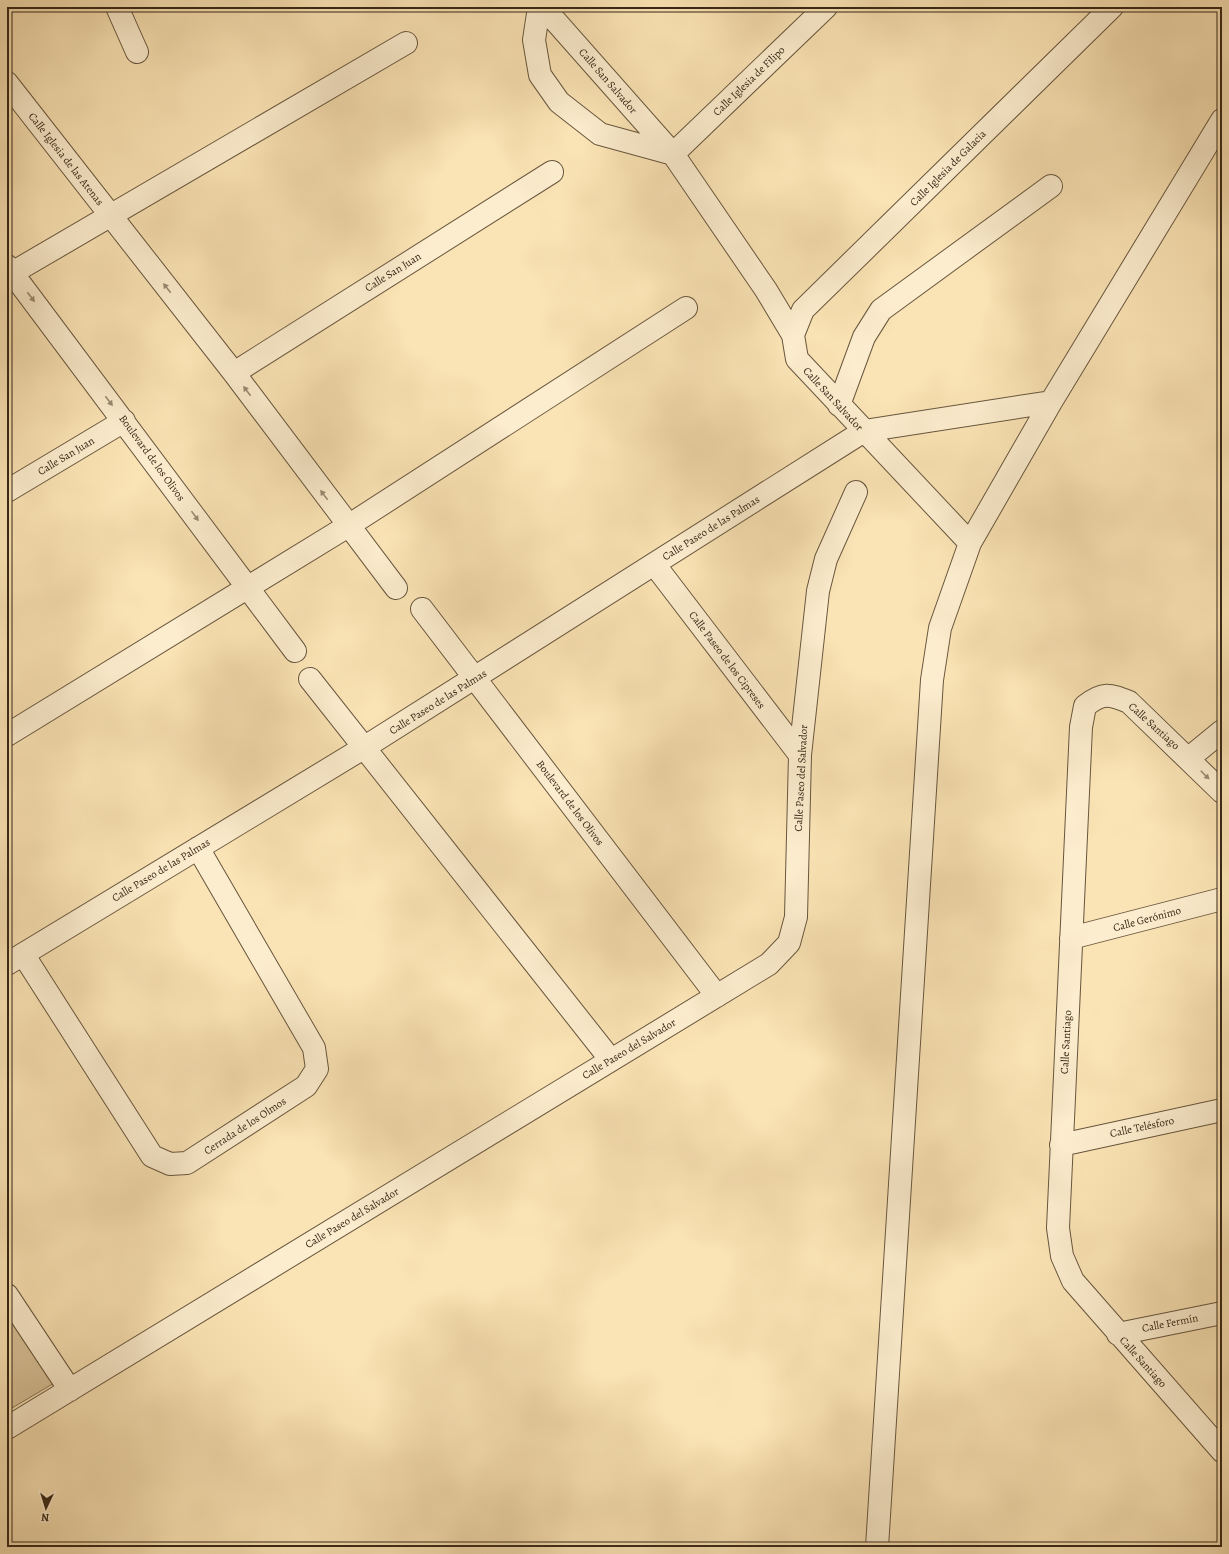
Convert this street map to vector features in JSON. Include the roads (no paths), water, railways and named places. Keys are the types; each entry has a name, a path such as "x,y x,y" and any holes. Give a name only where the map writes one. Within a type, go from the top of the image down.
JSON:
{"street":[{"path":"116,7 137,52"},
{"path":"539,7 534,40 540,75 559,102 600,134 673,154"},
{"name":"Calle San Salvador","path":"543,7 673,154 766,290 793,335 797,359 970,543"},
{"name":"Calle Iglesia de Filipo","path":"673,154 826,7"},
{"name":"Calle Iglesia de Galacia","path":"793,335 803,310 1112,7"},
{"path":"9,271 110,216 406,43"},
{"name":"Calle Iglesia de las Atenas","path":"7,83 110,216"},
{"path":"877,1547 932,680 940,628 970,543 1051,402 1222,120"},
{"name":"Calle San Juan","path":"234,373 552,172"},
{"path":"840,405 864,337 881,310 1052,186"},
{"path":"110,216 234,373 396,588"},
{"name":"Boulevard de los Olivos","path":"9,271 124,421 295,651"},
{"path":"7,735 348,526 686,308"},
{"path":"864,432 1051,402"},
{"name":"Calle San Juan","path":"7,491 124,421"},
{"name":"Calle Paseo de las Palmas","path":"15,959 365,747 864,432"},
{"name":"Calle Paseo del Salvador","path":"7,1428 769,964 789,943 796,917 800,755 818,591 826,559 856,492"},
{"name":"Calle Paseo de los Cipreses","path":"654,564 800,755"},
{"name":"Boulevard de los Olivos","path":"422,610 717,996"},
{"path":"310,679 611,1060"},
{"name":"Calle Santiago","path":"1222,792 1189,758 1129,702 1112,695 1096,697 1085,706 1081,727 1058,1228 1062,1256 1073,1281 1222,1451"},
{"path":"1189,758 1222,731"},
{"name":"Cerrada de los Olmos","path":"15,959 152,1156 170,1164 187,1163 306,1086 317,1069 314,1048 198,848"},
{"name":"Calle Gerónimo","path":"1071,938 1222,899"},
{"name":"Calle Telésforo","path":"1061,1144 1222,1110"},
{"path":"7,1295 70,1390"},
{"name":"Calle Fermín","path":"1118,1334 1222,1313"}]}
